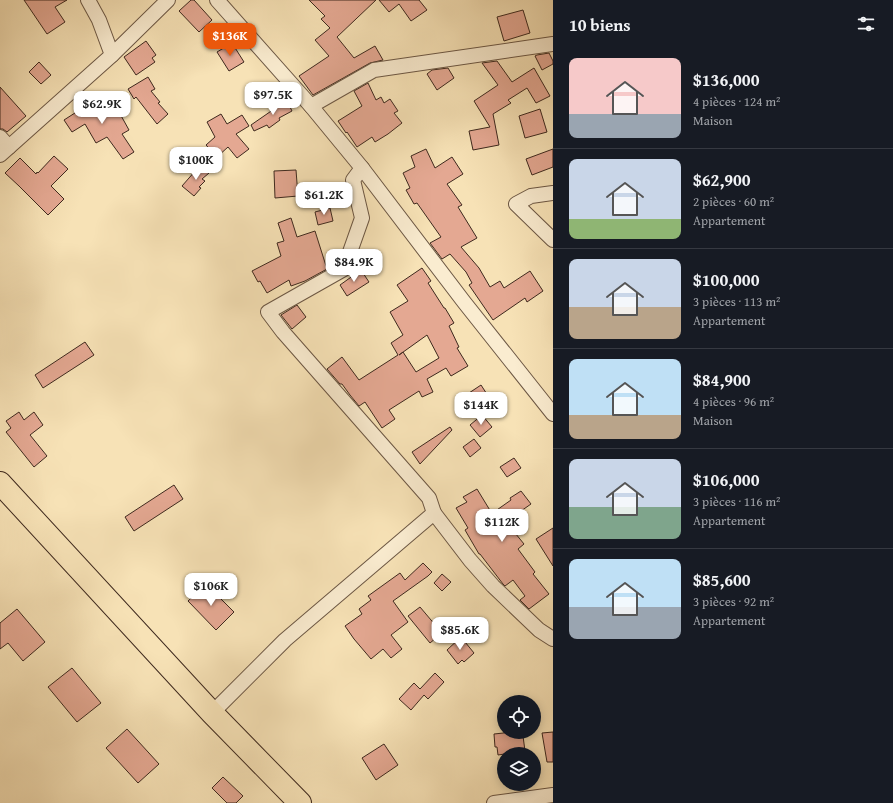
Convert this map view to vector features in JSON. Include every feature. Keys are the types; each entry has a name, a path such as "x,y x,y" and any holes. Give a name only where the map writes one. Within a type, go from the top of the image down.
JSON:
{"main road":[{"path":"0,483 212,713 300,803"}],"street":[{"path":"88,0 99,20 112,55"},
{"path":"3,146 112,55 168,0"},
{"path":"217,0 311,106 362,168 464,302 553,414"},
{"path":"311,106 374,70 553,44"},
{"path":"362,168 353,180 362,218 344,269 268,312 283,332 429,498 434,513 470,560 493,586 539,630 553,639"},
{"path":"553,193 531,196 516,204 553,240"},
{"path":"212,713 286,640 434,513"},
{"path":"494,803 553,795"}],"building":[{"path":"24,0 67,0 55,7 65,22 47,34"},
{"path":"191,0 194,0 212,20 199,32 179,11"},
{"path":"309,0 376,0 337,37 354,58 375,46 383,60 370,63 313,95 299,76 329,56 315,40 330,28 321,19 325,16"},
{"path":"379,0 419,0 427,10 411,21 399,4 389,12"},
{"path":"523,10 530,33 504,41 497,17"},
{"path":"146,41 156,55 152,58 155,62 136,75 124,57"},
{"path":"232,43 244,62 229,71 217,52"},
{"path":"549,53 553,64 542,70 535,56"},
{"path":"497,61 512,82 534,68 550,96 536,103 527,88 508,100 511,103 493,114 499,145 473,150 469,131 490,127 474,101 498,85 482,63"},
{"path":"39,62 51,75 41,84 29,72"},
{"path":"448,68 454,78 437,90 427,74 432,70"},
{"path":"148,77 155,89 151,91 160,102 158,103 168,114 157,124 136,97 134,99 128,89"},
{"path":"368,83 376,100 381,97 384,103 390,99 398,111 394,113 402,123 375,142 372,137 357,147 338,121 362,106 354,91"},
{"path":"0,87 26,116 7,132 0,129"},
{"path":"107,98 117,114 119,112 129,130 122,134 134,152 123,159 107,137 96,143 85,124 72,132 64,120 78,111 76,108 88,101 92,108"},
{"path":"286,99 292,111 279,118 280,120 269,128 267,125 254,131 251,125 277,107 276,104"},
{"path":"540,109 547,132 525,138 519,116"},
{"path":"221,114 227,124 242,115 249,126 236,134 249,149 237,158 228,147 217,157 206,145 215,137 207,122"},
{"path":"426,149 435,168 452,157 463,174 447,184 462,205 458,207 477,238 461,247 479,268 490,287 500,281 504,288 530,271 543,291 527,302 525,298 493,320 469,285 472,283 466,272 450,254 442,259 430,243 441,237 417,203 414,204 406,190 410,188 403,173 415,167 411,156"},
{"path":"553,149 553,167 532,175 526,159"},
{"path":"54,156 68,169 51,186 64,199 48,215 5,173 20,158 36,174"},
{"path":"202,166 209,173 202,179 205,181 199,187 201,188 194,196 182,186 196,170"},
{"path":"296,170 298,196 275,198 274,171"},
{"path":"330,208 333,221 318,225 315,212"},
{"path":"291,218 297,237 315,231 327,269 305,281 291,286 289,280 267,293 260,281 258,282 252,271 281,256 277,243 284,241 278,223"},
{"path":"422,268 431,281 428,283 454,323 449,326 459,347 457,348 468,366 451,376 446,368 427,379 433,392 422,397 419,391 389,410 395,419 382,428 365,402 359,406 342,384 340,384 327,369 342,357 359,380 398,355 391,343 403,335 390,312 408,301 397,285","holes":["427,335 439,358 416,372 403,352"]},
{"path":"361,270 369,282 347,296 340,285"},
{"path":"297,305 306,317 292,329 281,315"},
{"path":"85,342 94,355 43,388 35,375"},
{"path":"481,385 492,402 474,414 463,397"},
{"path":"19,412 24,420 34,412 43,425 30,435 47,456 34,467 6,432 11,428 6,421"},
{"path":"482,415 492,427 480,437 470,425"},
{"path":"450,427 452,430 420,464 412,452"},
{"path":"474,439 481,448 470,457 463,447"},
{"path":"514,458 521,468 507,477 500,467"},
{"path":"174,485 183,499 134,531 125,517"},
{"path":"477,489 491,512 493,510 494,512 511,500 510,498 521,491 531,504 511,518 516,525 511,528 524,544 518,549 535,572 533,574 549,594 529,609 520,600 525,596 513,580 505,586 503,584 479,554 465,530 468,528 456,508 467,502 463,497"},
{"path":"553,528 553,566 536,539"},
{"path":"423,563 432,572 393,601 408,622 391,635 402,649 391,658 383,649 371,659 345,626 362,614 359,609 371,600 368,596 400,573 405,580"},
{"path":"442,574 451,582 442,591 434,583"},
{"path":"206,584 234,612 216,630 188,601"},
{"path":"420,607 442,633 430,643 408,616"},
{"path":"17,609 45,642 23,661 8,643 0,649 0,623"},
{"path":"461,637 474,653 464,662 462,660 458,664 447,650"},
{"path":"72,668 101,703 77,722 48,687"},
{"path":"435,673 444,682 428,699 424,695 411,710 399,699 414,683 420,689"},
{"path":"127,729 159,764 138,783 106,748"},
{"path":"553,732 553,762 547,762 542,733"},
{"path":"494,734 497,734 497,739 523,739 524,747 495,747"},
{"path":"384,744 398,765 376,780 362,758"},
{"path":"223,777 243,796 236,803 227,803 212,788"}]}
